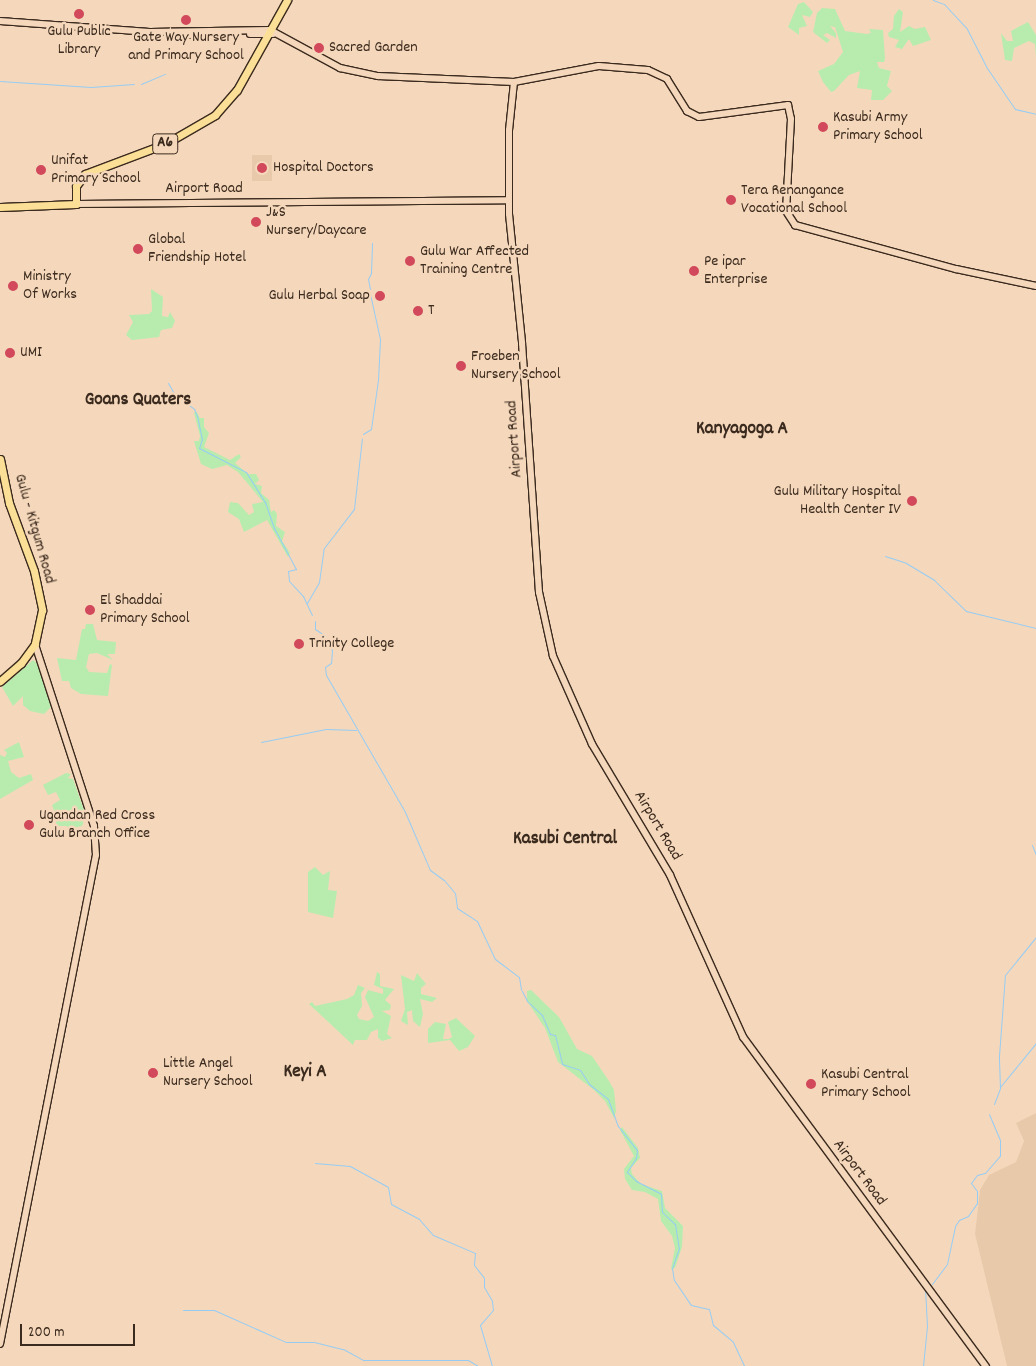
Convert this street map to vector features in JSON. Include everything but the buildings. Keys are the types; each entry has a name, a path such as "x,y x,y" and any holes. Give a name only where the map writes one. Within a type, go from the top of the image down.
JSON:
{"main road":[{"name":"A6","path":"76,204 76,186 85,174 172,141 216,115 237,90 288,0"},
{"path":"0,207 76,204"},
{"name":"Gulu - Kitgum Road","path":"0,459 9,503 36,578 42,610 35,644 21,663 0,681"}],"street":[{"path":"0,21 87,30"},
{"path":"0,25 150,32 271,32 355,73 514,82 604,66 648,70 665,77 687,111 699,117 788,105 791,119 786,211 795,225 962,271 1036,286"},
{"name":"Airport Road","path":"514,82 509,130 510,222 541,608 553,656 599,756 670,875 743,1037 986,1366"},
{"name":"Airport Road","path":"76,204 509,200"},
{"path":"0,1344 96,855 94,826 35,644"}],"shaded area":[{"name":"Hospital Doctors","path":"252,155 272,155 272,181 252,181"},
{"path":"1036,1113 1036,1366 1007,1366 975,1234 980,1190 989,1175 1016,1162 1024,1141 1016,1123"}],"green space":[{"path":"804,2 813,12 810,17 802,15 807,26 799,28 799,35 788,27 798,4"},
{"path":"822,8 835,9 845,31 867,34 871,33 869,29 883,30 885,59 884,62 877,62 879,68 891,71 887,86 892,91 883,100 871,100 872,90 857,88 860,71 849,75 831,92 823,82 818,71 834,64 843,52 835,27 830,26 836,33 836,38 827,33 823,35 830,40 827,43 813,32 817,13"},
{"path":"899,9 903,12 900,32 909,26 915,29 925,27 931,40 913,46 909,39 902,49 895,47 899,40 889,37 888,33 893,29 894,16"},
{"path":"1028,22 1036,35 1036,57 1035,44 1029,41 1014,48 1012,61 1005,60 1001,33 1007,41 1013,41 1011,31"},
{"path":"151,289 163,297 162,316 168,317 170,312 175,321 172,328 161,330 159,337 132,340 126,335 133,322 129,315 149,314 152,311"},
{"path":"196,411 200,418 204,418 204,427 209,433 204,447 230,460 239,454 241,457 235,463 248,474 256,474 259,480 255,484 262,486 261,493 269,500 271,512 274,510 277,514 276,526 285,532 282,541 290,553 288,557 267,520 244,532 239,519 228,512 230,502 238,503 249,515 254,512 252,504 263,502 238,472 227,465 212,469 201,464 194,441 199,441 200,436 194,413"},
{"path":"86,624 93,624 97,640 116,642 115,654 107,654 113,660 97,653 89,654 86,667 89,672 107,673 110,664 112,665 108,696 81,694 71,688 69,681 62,681 57,658 76,660 82,629 85,629"},
{"path":"33,660 37,663 51,707 44,714 30,711 23,705 23,696 13,706 2,687"},
{"path":"19,742 24,757 8,761 11,772 19,778 31,774 33,780 0,799 0,755 5,757 7,753 4,750"},
{"path":"66,773 71,774 68,778 73,779 86,816 82,826 68,829 67,826 56,826 56,821 62,819 56,816 52,805 60,800 56,792 48,795 43,785"},
{"path":"315,867 323,875 330,871 328,890 337,891 333,918 308,912 308,872"},
{"path":"377,972 380,974 380,986 394,989 385,1000 391,1005 390,1010 382,1011 391,1016 387,1034 392,1038 382,1041 378,1038 378,1029 371,1032 367,1040 355,1040 353,1045 309,1004 312,1002 315,1006 347,999 354,995 358,985 365,988 361,993 362,1006 357,1015 359,1019 368,1021 374,1017 365,997 368,990 383,994 383,989 374,985"},
{"path":"417,973 426,984 421,988 421,994 437,998 432,1002 420,999 423,1014 420,1027 413,1021 412,1010 407,1012 408,1025 401,1021 405,1009 401,975 414,981"},
{"path":"531,990 559,1017 577,1049 592,1056 609,1081 614,1090 616,1111 614,1118 605,1101 594,1090 558,1062 545,1028 527,1001 527,991"},
{"path":"456,1018 475,1036 468,1047 459,1051 450,1040 428,1043 428,1029 435,1022 446,1024 443,1039 452,1037 448,1022"},
{"path":"622,1127 638,1148 640,1158 631,1168 632,1174 641,1184 662,1191 665,1208 683,1226 682,1247 675,1268 671,1269 675,1248 672,1236 661,1221 658,1199 645,1192 632,1190 625,1179 624,1169 634,1156 620,1130"}],"waterway":[{"path":"933,0 944,4 967,29 987,68 1015,109 1036,114"},
{"path":"141,84 165,74"},
{"path":"0,81 91,87 134,84"},
{"path":"370,289 368,279 371,273 372,243"},
{"path":"363,434 371,429 378,380 380,339 370,294"},
{"path":"168,383 175,395 194,409 202,439 199,448 246,472 265,502 274,528 296,569 288,571 289,581 303,596 312,615"},
{"path":"307,603 319,582 324,548 354,509 362,438"},
{"path":"885,556 906,563 934,580 966,611 1036,628"},
{"path":"315,621 315,629 324,635 332,650 331,663 325,667 326,675 405,812 430,870 444,880 455,893 457,908 477,921 495,959 519,977 521,990"},
{"path":"261,742 326,729 356,730"},
{"path":"1032,845 1036,855"},
{"path":"994,1104 1000,1088 999,1056 1005,975 1036,937"},
{"path":"522,991 527,1001 542,1015 550,1034 555,1035 562,1064 580,1070 589,1084 608,1099 618,1126 637,1150 636,1158 627,1172 636,1181 661,1194 662,1212 675,1224 679,1248 672,1268 674,1280 691,1305 709,1309 713,1325 733,1342 744,1366"},
{"path":"1000,1087 1036,1043"},
{"path":"932,1284 947,1264 955,1226 959,1220 968,1216 977,1203 977,1191 971,1183 977,1175 985,1173 1000,1156 1000,1140 989,1114"},
{"path":"315,1163 350,1166 388,1187 391,1204 419,1219 433,1235 475,1253 474,1265 484,1278 484,1287 492,1301 493,1310 480,1325 492,1366"},
{"path":"923,1366 927,1326 925,1290"},
{"path":"183,1310 214,1310 286,1342 314,1342 345,1350 363,1360 468,1360 478,1366"},
{"path":"762,1366 767,1366"}],"place":[{"name":"Gulu Public Library","path":"79,14"},
{"name":"Gate Way Nursery and Primary School","path":"186,20"},
{"name":"Sacred Garden","path":"319,48"},
{"name":"Kasubi Army Primary School","path":"823,127"},
{"name":"Hospital Doctors","path":"262,168"},
{"name":"Unifat Primary School","path":"41,170"},
{"name":"Tera Renangance Vocational School","path":"731,200"},
{"name":"J&S Nursery/Daycare","path":"256,222"},
{"name":"Global Friendship Hotel","path":"138,249"},
{"name":"Gulu War Affected Training Centre","path":"410,261"},
{"name":"Pe ipar Enterprise","path":"694,271"},
{"name":"Ministry Of Works","path":"13,286"},
{"name":"Gulu Herbal Soap","path":"380,296"},
{"name":"T","path":"418,311"},
{"name":"UMI","path":"10,353"},
{"name":"Froeben Nursery School","path":"461,366"},
{"name":"Gulu Military Hospital Health Center IV","path":"912,501"},
{"name":"El Shaddai Primary School","path":"90,610"},
{"name":"Trinity College","path":"299,644"},
{"name":"Ugandan Red Cross Gulu Branch Office","path":"29,825"},
{"name":"Little Angel Nursery School","path":"153,1073"},
{"name":"Kasubi Central Primary School","path":"811,1084"}],"district":[{"name":"Goans Quaters","path":"138,401"},
{"name":"Kanyagoga A","path":"742,430"},
{"name":"Kasubi Central","path":"565,840"},
{"name":"Keyi A","path":"305,1073"}]}
